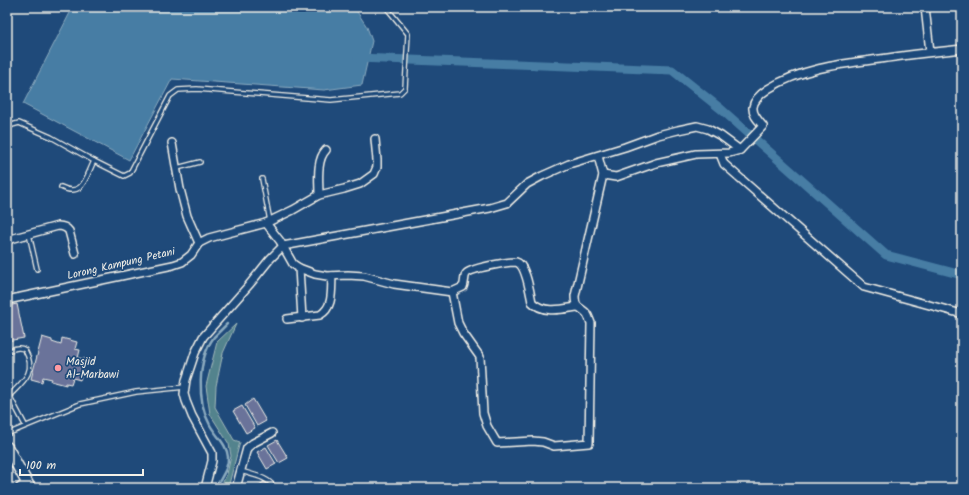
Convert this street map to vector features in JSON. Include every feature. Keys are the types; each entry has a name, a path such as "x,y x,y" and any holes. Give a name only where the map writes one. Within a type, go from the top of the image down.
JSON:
{"main road":[{"path":"7,447 26,486"}],"street":[{"path":"925,7 930,52"},
{"path":"603,175 616,178 656,163 706,152 720,154 742,148 763,126 753,111 755,101 760,95 783,81 806,72 833,65 962,49"},
{"path":"204,488 212,460 212,453 192,416 186,401 185,386 195,353 202,336 283,246 490,208 506,203 527,184 569,164 598,156 658,135 697,126 708,129 742,148"},
{"name":"Lorong Kampung Petani","path":"7,300 144,272 182,262 191,255 199,243 227,232 268,222 319,195 344,190 360,184 374,174 377,167 375,139"},
{"path":"172,143 180,189 187,216 199,243"},
{"path":"319,195 321,157 326,150"},
{"path":"720,154 724,164 864,287 962,314"},
{"path":"452,292 458,323 463,333 480,357 483,414 487,426 497,443 533,441 543,442 554,446 589,443 591,323 587,314 577,307 575,296 603,175 598,156"},
{"path":"268,222 293,264 315,274 332,276 364,276 394,284 452,292 463,287 466,275 470,271 497,264 519,262 523,267 532,302 536,306 546,310 577,307"},
{"path":"7,240 58,226 67,228 75,254"},
{"path":"299,268 302,318"},
{"path":"288,320 320,315 328,309 331,295 332,276"},
{"path":"236,488 247,448 272,433"}],"lane":[{"path":"7,130 12,125 19,123 51,137 124,176 130,173 170,96 178,90 197,89 331,100 400,93 405,88 408,34 386,7"},
{"path":"61,187 75,191 81,187 94,161"},
{"path":"177,168 200,162"},
{"path":"262,179 268,222"},
{"path":"29,234 37,269"},
{"path":"7,351 16,348 26,350 30,360 29,372 23,382 10,395"},
{"path":"7,434 80,404 136,392 185,386"},
{"path":"7,391 26,425"},
{"path":"241,470 265,479 272,483 275,488"}],"green space":[{"path":"236,324 223,353 216,386 215,407 234,440 240,442 228,488 220,488 227,474 231,456 229,444 210,414 206,386 217,342"}],"water":[{"path":"73,7 354,7 367,27 372,41 362,85 324,90 172,79 129,160 23,104"}],"building":[{"path":"17,304 24,338 7,341 7,306"},
{"name":"Masjid Al-Marbawi","path":"42,337 61,345 62,338 77,342 75,349 80,350 78,358 86,359 80,380 73,378 71,384 66,383 66,385 43,377 42,382 31,379"},
{"path":"253,399 266,421 257,426 245,405"},
{"path":"242,406 255,428 246,433 233,411"},
{"path":"277,440 288,458 279,463 268,445"},
{"path":"266,447 276,464 267,469 257,452"},
{"path":"264,482 272,488 254,488"}],"waterway":[{"path":"358,58 672,70 721,109 886,255 962,275"},
{"path":"216,488 226,469 228,457 226,448 212,429 206,416 201,393 201,381 204,357 208,346 214,337 227,324"}],"place":[{"name":"Masjid Al-Marbawi","path":"58,368"}]}
